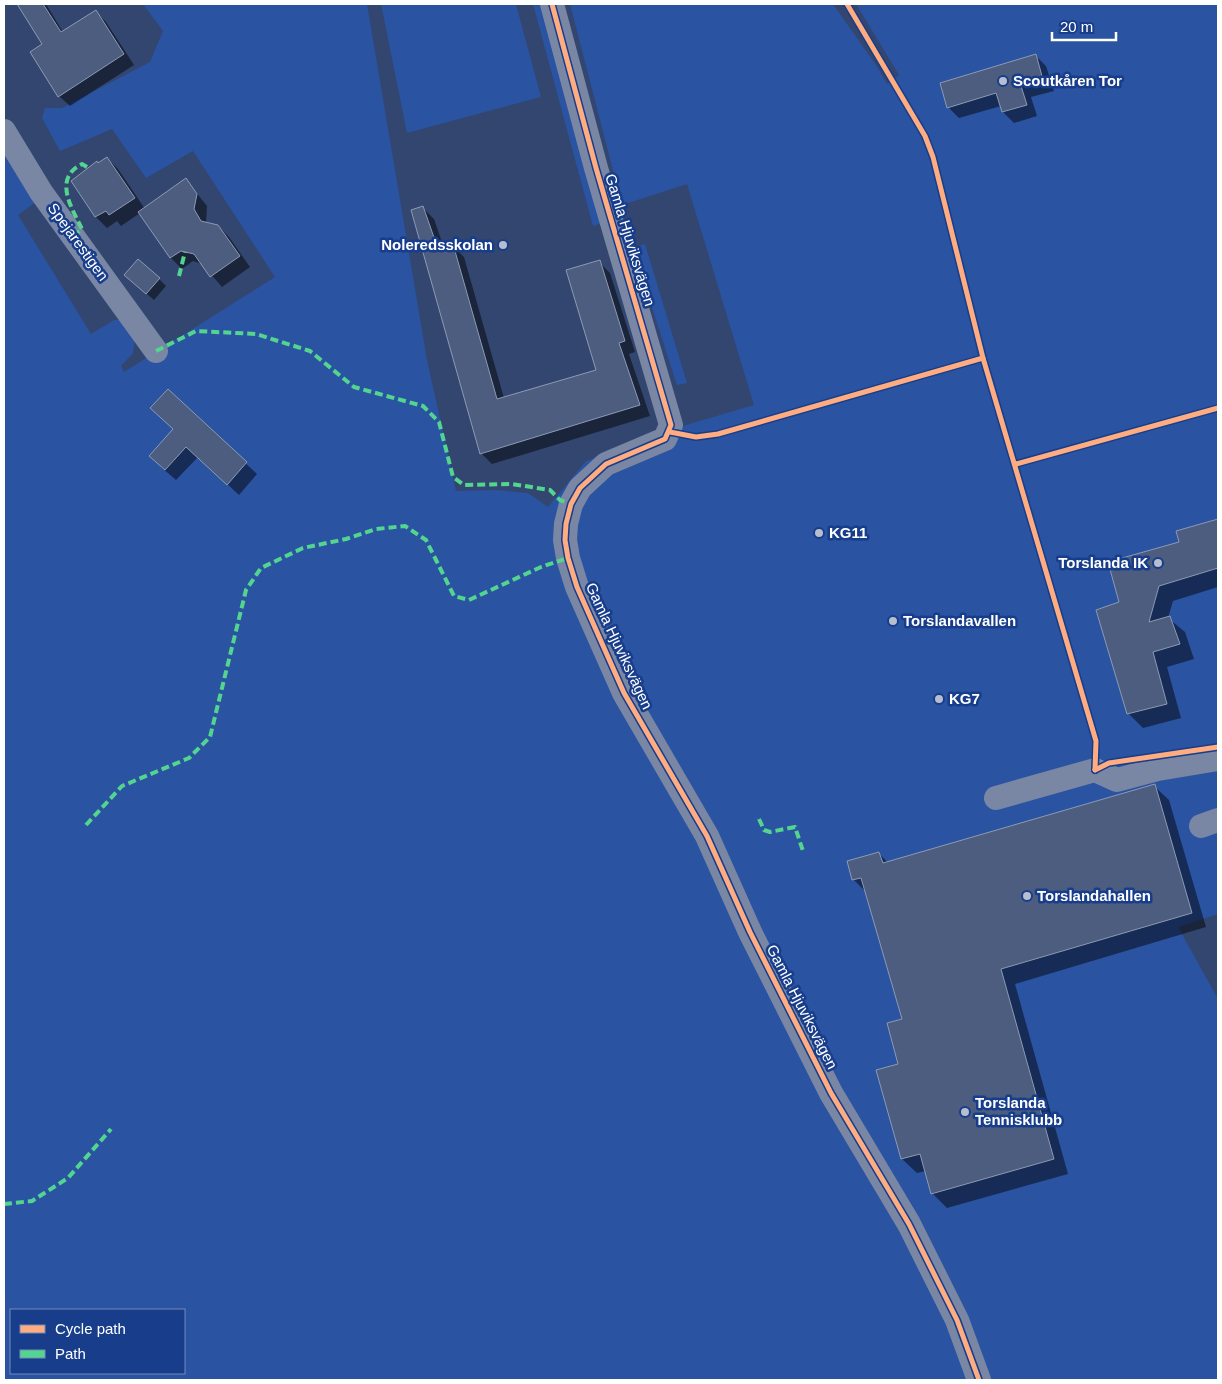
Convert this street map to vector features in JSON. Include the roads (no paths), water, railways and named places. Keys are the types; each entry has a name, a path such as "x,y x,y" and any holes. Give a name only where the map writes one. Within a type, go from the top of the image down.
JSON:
{"street":[{"name":"Gamla Hjuviksvägen","path":"552,4 596,168 671,425 665,439 606,464 580,488 571,504 566,524 565,540 568,558 577,587 624,693 707,836 754,940 831,1094 909,1224 957,1320 979,1380"},
{"name":"Spejarestigen","path":"4,131 41,192 156,351"},
{"path":"996,798 1095,770 1117,780 1158,769 1218,759"}],"place":[{"name":"Scoutkåren Tor","path":"1003,81"},
{"name":"Noleredsskolan","path":"503,245"},
{"name":"KG11","path":"819,533"},
{"name":"Torslanda IK","path":"1158,563"},
{"name":"Torslandavallen","path":"893,621"},
{"name":"KG7","path":"939,699"},
{"name":"Torslandahallen","path":"1027,896"},
{"name":"Torslanda Tennisklubb","path":"965,1112"}]}
